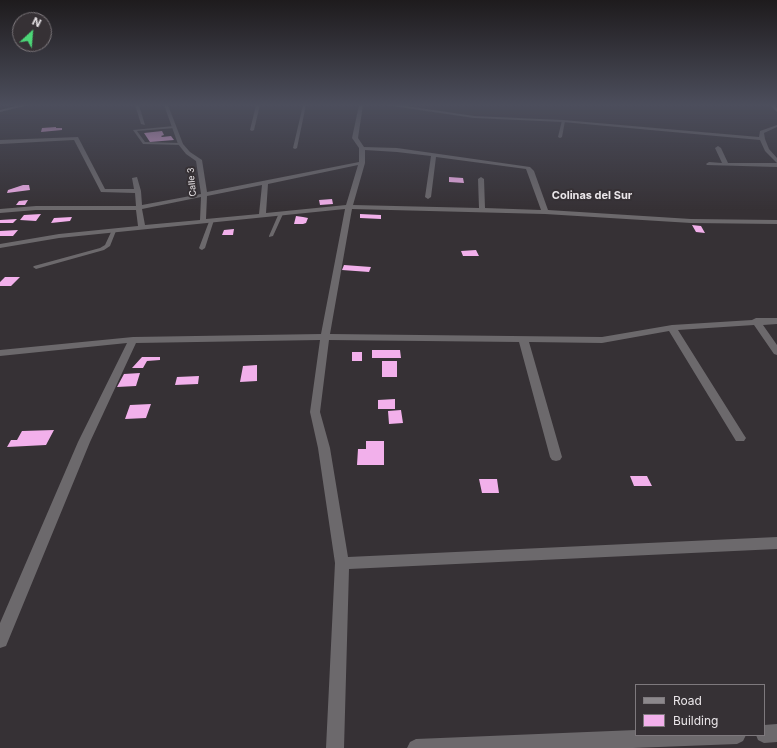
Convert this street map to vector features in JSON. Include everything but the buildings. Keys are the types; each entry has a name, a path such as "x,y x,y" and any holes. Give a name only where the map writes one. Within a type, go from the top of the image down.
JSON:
{"street":[{"path":"0,142 40,140"},
{"path":"77,140 103,191 138,191"},
{"name":"Calle 3","path":"179,140 188,154 200,160 204,195 203,221"},
{"path":"335,748 342,563 324,448 315,412 325,337 349,207 362,163 362,148 357,140"},
{"path":"762,140 767,150 777,161"},
{"path":"362,148 434,155 528,168 532,171 545,212"},
{"path":"718,148 726,164"},
{"path":"428,197 434,155"},
{"path":"0,210 36,208 139,208 362,163"},
{"path":"709,164 777,165"},
{"path":"135,178 142,228"},
{"path":"481,179 482,210"},
{"path":"262,216 264,183"},
{"path":"0,246 203,221 349,207 545,212 668,220 777,222"},
{"path":"756,321 777,352"},
{"path":"0,353 133,340 325,337 602,340 672,328 756,321 777,321"},
{"path":"672,328 740,438"},
{"path":"523,339 556,457"},
{"path":"0,641 84,442 133,340"},
{"path":"342,563 777,543"},
{"path":"765,734 777,733"},
{"path":"416,748 712,736"}],"lane":[{"path":"141,140 144,144 181,144"},
{"path":"295,148 297,140"},
{"path":"272,236 281,214"},
{"path":"202,248 212,220"},
{"path":"36,267 102,250 107,246 114,231"}],"district":[{"name":"Colinas del Sur","path":"592,196"}]}
